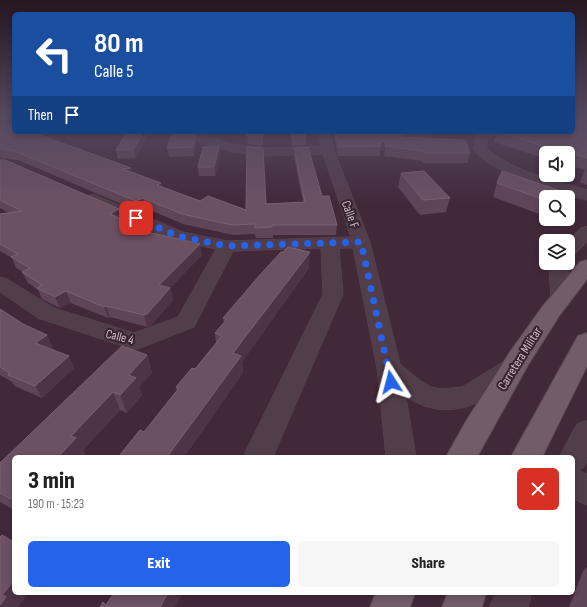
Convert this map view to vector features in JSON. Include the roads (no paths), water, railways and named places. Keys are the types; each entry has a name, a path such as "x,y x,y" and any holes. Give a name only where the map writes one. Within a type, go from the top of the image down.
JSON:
{"main road":[{"name":"Carretera Militar","path":"462,455 512,369 547,315 587,266"},
{"path":"527,455 587,342"},
{"path":"390,607 395,595"},
{"path":"462,607 465,595"}],"street":[{"path":"229,146 266,152 328,150"},
{"name":"Calle F","path":"327,146 361,242 389,368 401,455"},
{"path":"481,146 479,149 496,163 515,172 587,195"},
{"path":"77,192 178,236 227,246 330,245 361,242"},
{"path":"575,244 587,232"},
{"path":"259,455 333,294 330,245"},
{"name":"Calle 4","path":"0,283 46,313 135,342 186,322 227,246"},
{"path":"559,270 561,296"},
{"path":"389,368 407,386 423,396 440,399 465,397 512,369"},
{"path":"575,455 587,434"},
{"path":"575,484 587,490"},
{"path":"509,607 513,595"}]}
